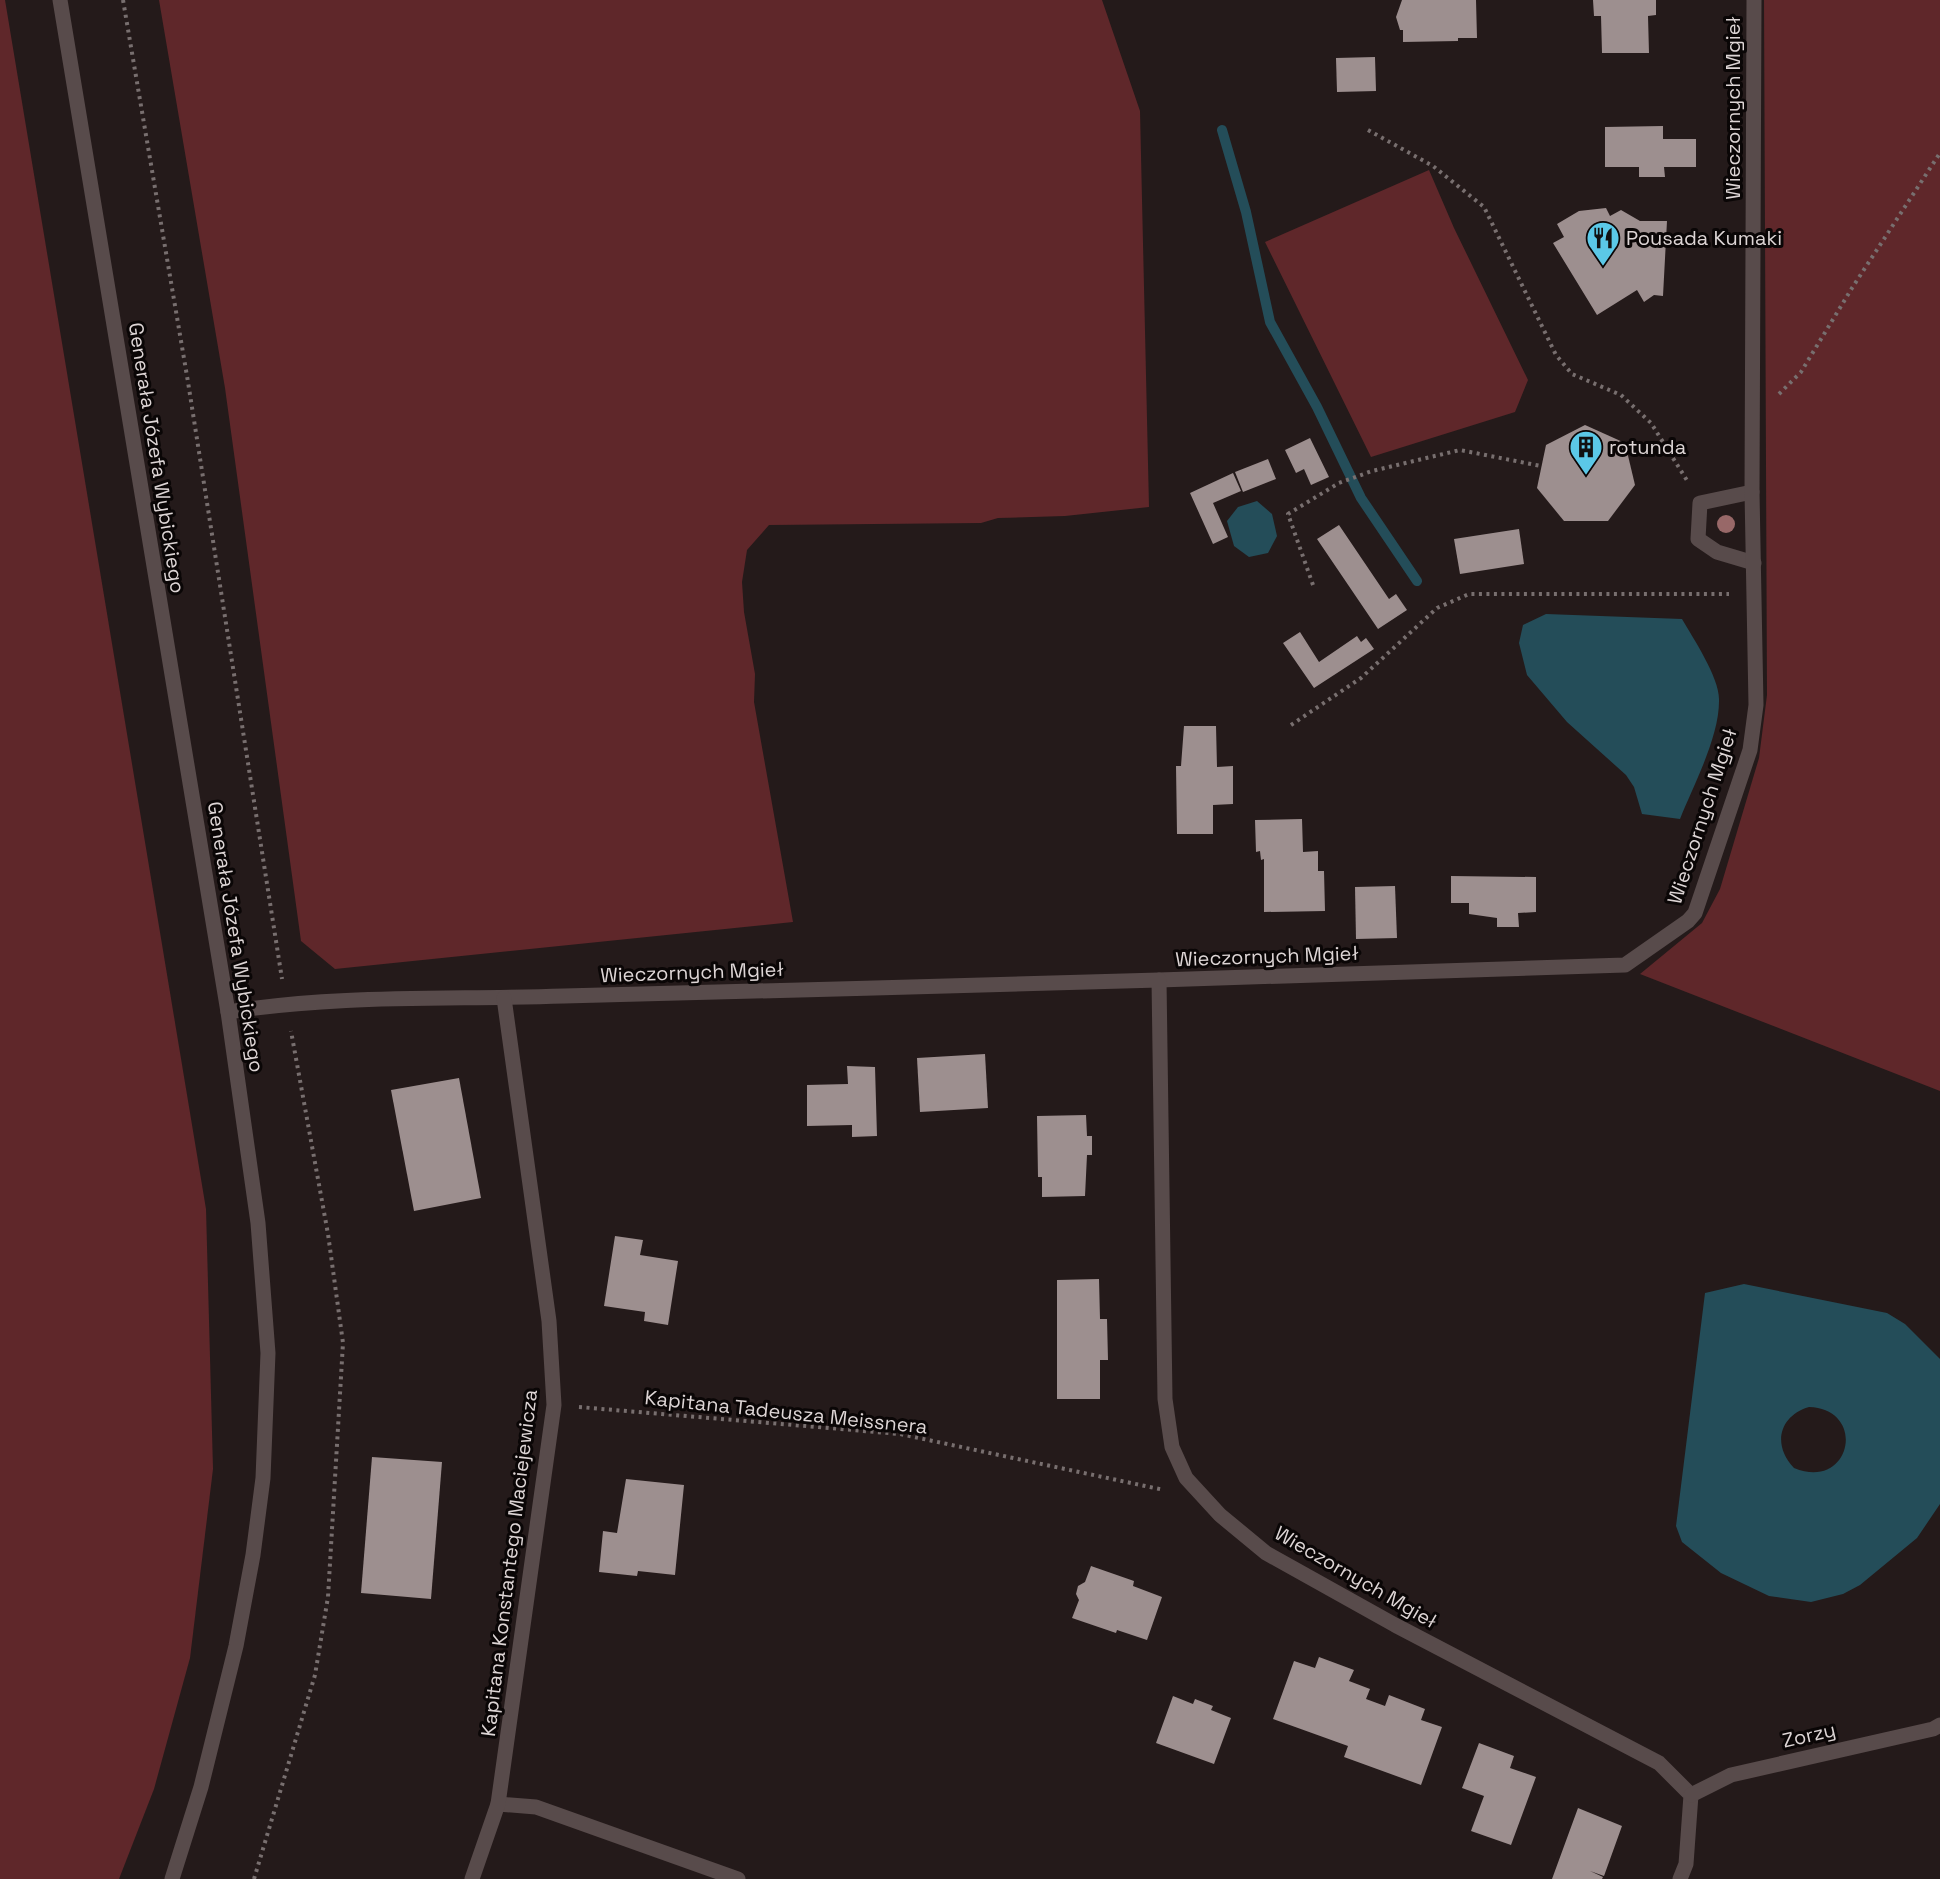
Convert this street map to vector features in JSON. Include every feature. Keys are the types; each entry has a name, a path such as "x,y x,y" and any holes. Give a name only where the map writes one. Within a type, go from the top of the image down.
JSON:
{"street":[{"name":"Generała Józefa Wybickiego","path":"60,0 228,1012 258,1222 268,1353 263,1478 253,1555 236,1646 201,1787 172,1879"},
{"name":"Wieczornych Mgieł","path":"228,1012 285,1003 362,998 504,998 1159,980 1613,966 1631,962 1688,921 1695,913 1750,750 1756,705 1752,492 1754,0"},
{"path":"1752,492 1700,503 1698,539 1717,552 1754,563"},
{"name":"Wieczornych Mgieł","path":"1159,980 1165,1399 1172,1447 1186,1478 1220,1515 1266,1552 1395,1625 1659,1763 1691,1795"},
{"name":"Kapitana Konstantego Maciejewicza","path":"472,1879 498,1804 554,1405 549,1322 504,998"},
{"name":"Zorzy","path":"1691,1795 1731,1774 1933,1729 1940,1725"},
{"path":"1680,1879 1686,1864 1691,1795"},
{"path":"498,1804 536,1807 738,1879"}],"path":[{"path":"123,0 188,382 285,1003 328,1234 343,1343 328,1597 315,1676 254,1879"},
{"path":"1368,130 1433,166 1484,207 1556,355 1572,374 1621,395 1652,423 1700,503"},
{"path":"1753,410 1774,399 1801,372 1852,288 1940,153"},
{"path":"1313,585 1288,514 1340,483 1372,471 1461,450 1541,466"},
{"path":"1291,725 1361,678 1437,608 1469,594 1755,595"},
{"name":"Kapitana Tadeusza Meissnera","path":"554,1405 900,1434 1162,1491 1186,1478"}],"shaded area":[{"path":"0,0 5,0 206,1209 213,1469 190,1658 154,1789 119,1879 0,1879"},
{"path":"159,0 1102,0 1140,111 1149,507 1065,516 998,518 981,523 769,525 747,550 742,582 744,612 755,674 754,702 793,922 335,969 301,941 225,388"},
{"path":"1764,0 1940,0 1940,1091 1640,974 1702,923 1720,889 1759,758 1767,695"},
{"path":"1429,170 1454,228 1528,380 1515,412 1371,457 1265,242"}],"water":[{"path":"1257,501 1272,514 1277,536 1268,553 1249,557 1234,546 1227,521 1238,507"},
{"path":"1546,614 1682,619 1710,669 1719,699 1711,744 1680,819 1642,814 1634,787 1626,775 1567,722 1527,675 1519,643 1523,625"},
{"path":"1744,1284 1887,1313 1905,1324 1940,1359 1940,1504 1917,1538 1860,1585 1843,1594 1811,1602 1769,1596 1721,1573 1682,1542 1676,1526 1705,1293","holes":["1809,1407 1828,1411 1840,1421 1845,1434 1845,1447 1839,1460 1829,1469 1813,1472 1794,1468 1787,1459 1781,1441 1785,1424 1799,1411"]}],"building":[{"path":"1402,0 1476,0 1477,38 1458,38 1458,41 1403,42 1403,30 1400,30 1396,17"},
{"path":"1593,0 1656,0 1656,15 1648,16 1649,53 1602,53 1601,16 1594,16"},
{"path":"1375,57 1376,91 1337,92 1336,58"},
{"path":"1663,126 1663,139 1696,139 1696,167 1664,167 1665,177 1639,177 1639,167 1605,167 1605,127"},
{"name":"Pousada Kumaki","path":"1606,208 1610,216 1621,210 1640,221 1667,221 1663,296 1654,295 1644,302 1637,290 1597,315 1553,243 1564,237 1557,224 1579,211"},
{"name":"rotunda","path":"1585,425 1625,443 1635,485 1608,521 1564,521 1537,488 1546,445"},
{"path":"1310,438 1329,477 1311,485 1304,469 1296,473 1285,450"},
{"path":"1268,459 1276,479 1243,492 1235,472"},
{"path":"1233,473 1241,491 1213,503 1228,537 1213,544 1190,493"},
{"path":"1339,525 1389,599 1396,594 1407,610 1378,629 1317,539"},
{"path":"1519,529 1524,564 1460,574 1454,539"},
{"path":"1300,632 1319,662 1357,636 1361,642 1366,638 1374,649 1314,688 1283,643"},
{"path":"1184,726 1216,726 1217,767 1233,766 1233,804 1213,805 1213,834 1177,834 1176,766 1181,766"},
{"path":"1302,819 1303,852 1318,851 1318,871 1324,871 1325,911 1264,912 1264,859 1261,860 1260,851 1256,852 1255,820"},
{"path":"1451,876 1536,877 1536,912 1518,913 1519,927 1497,927 1497,918 1469,914 1469,903 1451,903"},
{"path":"1395,886 1397,938 1356,939 1355,887"},
{"path":"985,1054 988,1108 920,1112 917,1058"},
{"path":"847,1066 875,1067 877,1136 852,1137 852,1125 807,1126 807,1085 848,1084"},
{"path":"459,1078 481,1198 414,1211 391,1090"},
{"path":"1086,1115 1087,1136 1092,1136 1092,1155 1087,1155 1085,1196 1042,1197 1042,1177 1038,1177 1037,1116"},
{"path":"615,1236 643,1240 640,1255 678,1261 668,1325 644,1321 645,1312 604,1306"},
{"path":"1099,1279 1100,1319 1107,1319 1108,1360 1100,1360 1100,1399 1057,1399 1057,1280"},
{"path":"372,1457 442,1462 431,1599 361,1593"},
{"path":"626,1479 684,1485 675,1575 638,1571 637,1576 599,1572 603,1531 617,1533"},
{"path":"1091,1566 1134,1581 1133,1586 1162,1597 1147,1640 1117,1630 1116,1633 1072,1618 1079,1600 1076,1594 1078,1586 1085,1582"},
{"path":"1319,1657 1354,1670 1349,1681 1370,1689 1366,1699 1385,1706 1389,1695 1425,1709 1421,1720 1442,1727 1421,1785 1344,1757 1348,1746 1273,1719 1294,1661 1315,1668"},
{"path":"1173,1696 1193,1704 1195,1699 1213,1706 1211,1710 1231,1718 1214,1764 1156,1743"},
{"path":"1479,1743 1514,1756 1510,1768 1536,1777 1511,1845 1471,1831 1484,1796 1462,1788"},
{"path":"1578,1808 1622,1826 1604,1876 1590,1871 1603,1877 1602,1879 1552,1879"}],"waterway":[{"path":"1222,130 1246,212 1270,322 1317,407 1361,498 1417,581"}],"place":[{"name":"Pousada Kumaki","path":"1603,267"},
{"name":"rotunda","path":"1586,476"}]}
